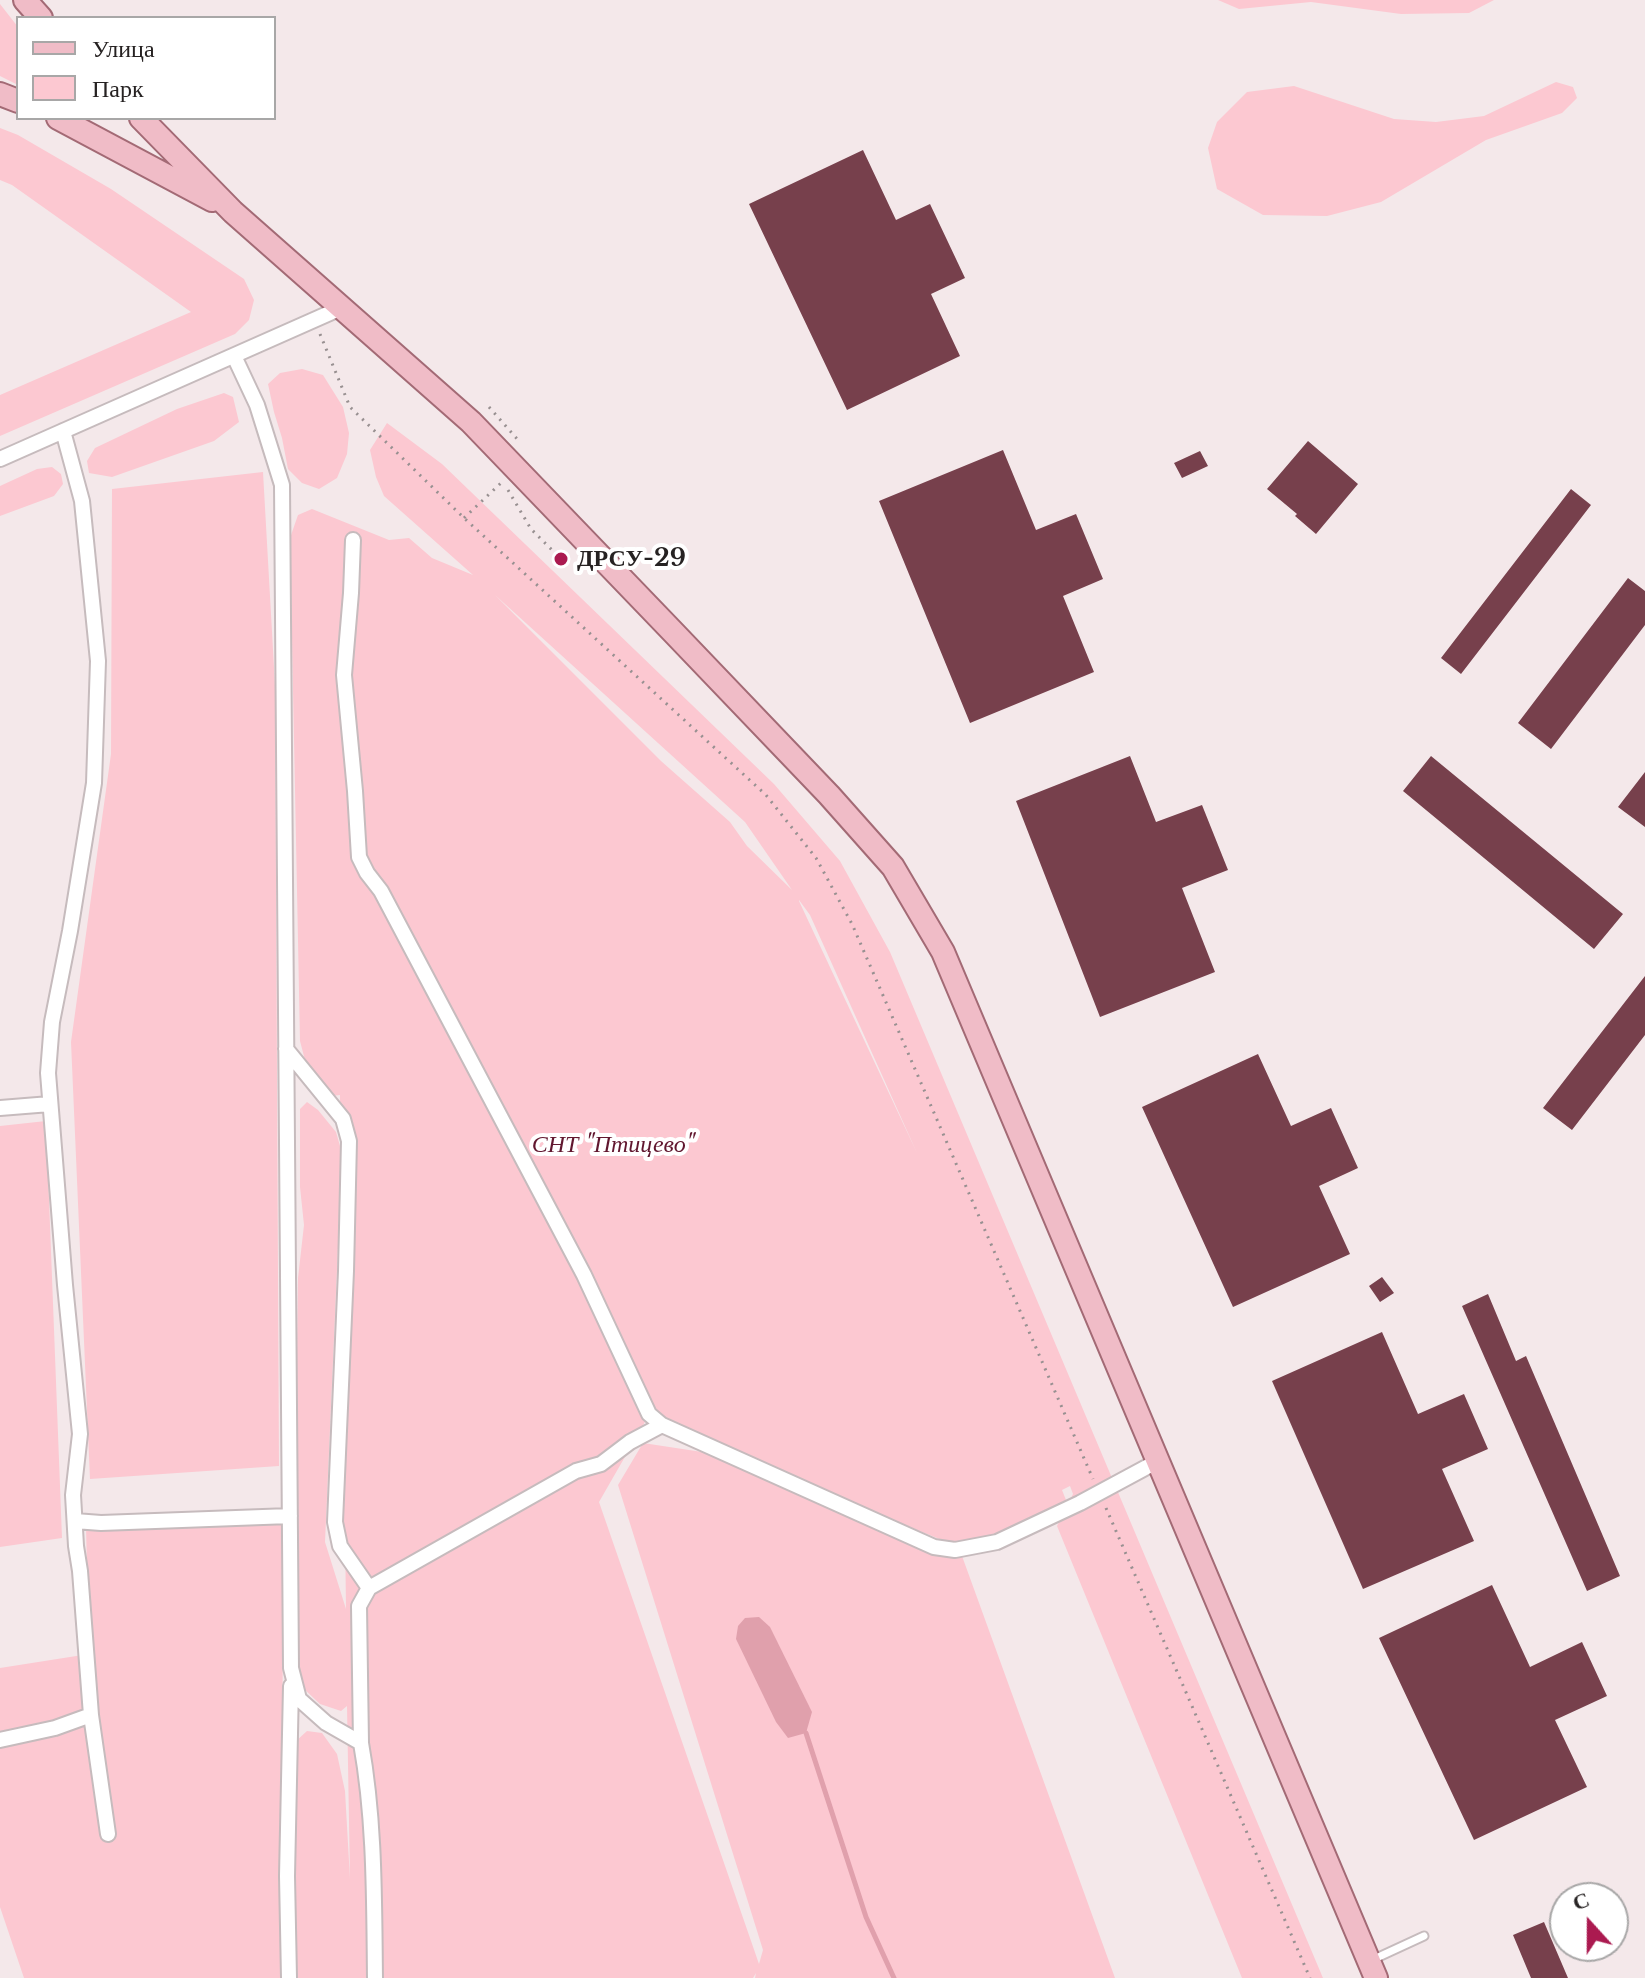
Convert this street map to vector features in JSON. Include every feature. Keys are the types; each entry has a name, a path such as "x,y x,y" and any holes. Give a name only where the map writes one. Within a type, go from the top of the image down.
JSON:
{"main road":[{"path":"25,0 39,16"},
{"path":"64,120 233,212"},
{"path":"132,156 143,157 155,149 149,126"},
{"path":"149,126 233,212 471,422 829,795 893,867 943,952 1373,1970"}],"street":[{"path":"0,459 341,308"},
{"path":"234,356 257,405 282,485 291,1668 287,1876 289,1978"},
{"path":"63,431 82,501 98,661 94,783 52,1022 48,1073 80,1434 73,1495 75,1521 91,1715 108,1834"},
{"path":"353,540 344,675 359,857 381,891 577,1261 649,1414 662,1425 934,1547 955,1550 997,1542 1158,1461"},
{"path":"286,1049 343,1119 349,1141 335,1522 340,1546 369,1588"},
{"path":"0,1108 50,1104"},
{"path":"375,1978 374,1860 369,1787 361,1743 359,1606 369,1588 576,1471 601,1464 630,1442 662,1425"},
{"path":"75,1521 101,1523 290,1516"},
{"path":"291,1668 299,1699 326,1723 361,1743"},
{"path":"0,1740 55,1728 91,1715"}],"lane":[{"path":"1373,1970 1424,1936"}],"path":[{"path":"314,320 350,407 464,518 766,795 816,858 852,924 1310,1978"},
{"path":"501,483 531,529 561,559"}],"green space":[{"path":"1218,0 1494,0 1469,13 1401,14 1311,2 1239,9"},
{"path":"0,4 16,24 16,84 0,76"},
{"path":"1556,82 1573,87 1577,98 1562,113 1486,140 1381,202 1327,216 1263,215 1217,189 1208,148 1217,122 1247,92 1294,86 1394,119 1436,122 1484,116"},
{"path":"0,128 18,135 111,189 244,279 254,300 249,320 235,334 0,436 0,395 191,312 12,185 0,180"},
{"path":"302,369 323,375 343,407 349,433 347,454 337,478 319,489 302,483 288,469 268,384 280,373"},
{"path":"224,393 233,397 239,422 214,441 112,477 89,473 87,461 95,448 177,409"},
{"name":"СНТ \"Птицево\"","path":"387,423 442,464 774,784 840,861 890,952 1323,1978 1242,1978 1057,1526 1073,1494 1070,1486 1062,1490 1066,1500 994,1539 954,1545 788,1477 962,1556 1115,1978 755,1978 756,1973 753,1978 294,1978 295,1742 307,1731 322,1733 337,1754 345,1791 350,1879 347,1706 341,1711 320,1704 302,1687 299,1664 295,1495 298,1278 304,1225 300,1187 300,1109 307,1102 318,1110 336,1132 340,1146 340,1095 332,1096 306,1064 300,1041 290,538 298,515 312,509 389,540 409,538 432,558 473,575 384,496 370,450","holes":["495,595 745,822 792,890 747,846 730,822 661,761","799,900 810,915 917,1153","340,1201 345,1490 342,1529 345,1531 346,1609 325,1542","649,1415 735,1457 643,1443 618,1485 763,1950 759,1964 599,1502"]},
{"path":"52,467 61,474 63,484 54,496 0,516 0,486 37,469"},
{"path":"263,472 275,685 279,1466 90,1479 71,1042 111,754 112,489"},
{"path":"46,1121 62,1538 0,1547 0,1126"},
{"path":"284,1519 280,1978 24,1978 0,1907 0,1668 89,1654 86,1526"}],"shaded area":[{"path":"759,1617 770,1627 812,1712 806,1733 788,1738 776,1722 736,1639 738,1626 745,1618"}],"building":[{"path":"863,150 896,220 930,204 965,278 931,294 960,356 847,410 749,204"},
{"path":"1308,441 1358,484 1316,534 1267,489"},
{"path":"1003,450 1036,530 1076,514 1103,579 1063,596 1094,672 970,723 879,501"},
{"path":"1200,451 1208,466 1182,478 1174,463"},
{"path":"1571,489 1591,505 1461,674 1441,658"},
{"path":"1628,578 1645,591 1645,625 1551,749 1518,723"},
{"path":"1130,756 1156,822 1202,805 1228,870 1182,888 1215,972 1100,1017 1016,801"},
{"path":"1431,756 1623,914 1594,949 1403,791"},
{"path":"1645,772 1645,827 1618,807"},
{"path":"1645,976 1645,1035 1572,1130 1543,1108"},
{"path":"1258,1054 1291,1126 1331,1108 1358,1168 1319,1186 1350,1254 1233,1307 1142,1107"},
{"path":"1382,1277 1394,1293 1380,1302 1369,1286"},
{"path":"1488,1294 1516,1361 1526,1356 1620,1576 1587,1591 1462,1306"},
{"path":"1382,1332 1418,1414 1464,1394 1488,1449 1442,1469 1474,1541 1363,1589 1272,1381"},
{"path":"1492,1585 1530,1667 1582,1642 1607,1696 1555,1720 1587,1787 1474,1840 1379,1638"},
{"path":"1544,1922 1549,1934 1549,1962 1561,1962 1568,1978 1531,1978 1513,1935"}],"waterway":[{"path":"806,1733 866,1917 894,1978"}],"place":[{"name":"ДРСУ-29","path":"561,559"}]}
